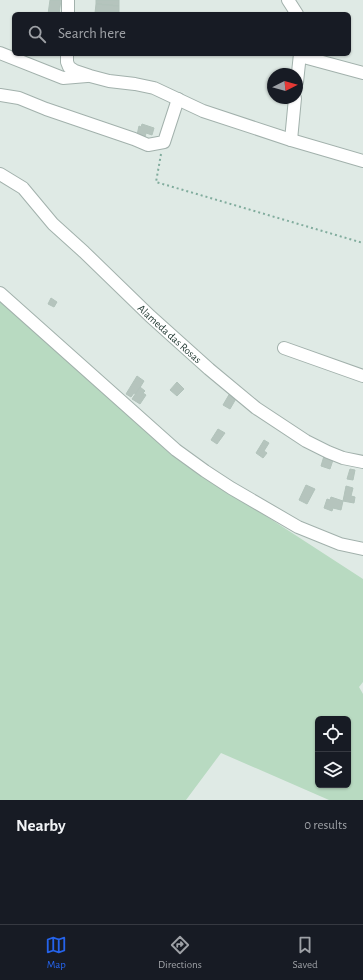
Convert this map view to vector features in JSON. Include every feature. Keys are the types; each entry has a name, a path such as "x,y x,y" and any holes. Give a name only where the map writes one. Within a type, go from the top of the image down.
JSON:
{"street":[{"path":"68,0 68,12"},
{"path":"288,0 296,12"},
{"path":"0,53 63,78 90,76"},
{"path":"299,68 300,56"},
{"path":"304,56 363,73"},
{"path":"67,58 67,65 71,69 90,76 109,81 154,88 202,111 291,140 363,161"},
{"path":"0,94 19,98 46,109 134,139 148,146 164,142 178,99"},
{"path":"291,140 294,104"},
{"name":"Alameda das Rosas","path":"0,174 23,188 53,224 150,316 209,369 256,408 306,441 343,458 363,462"},
{"path":"0,293 176,450 205,471 298,527 340,544 363,549"},
{"path":"284,348 363,376"}],"path":[{"path":"164,142 156,182 363,243"}],"green space":[{"path":"0,289 169,453 363,579 363,682 359,687 363,694 363,800 329,800 221,753 186,800 0,800"}],"building":[{"path":"50,0 61,0 59,12 48,12"},
{"path":"96,0 119,0 119,6 96,4"},
{"path":"96,4 119,6 119,12 95,12"},
{"path":"142,124 154,128 152,135 146,133 145,137 137,135 139,126 141,127"},
{"path":"51,298 57,302 54,307 48,304"},
{"path":"137,376 144,381 136,394 134,393 131,397 126,394"},
{"path":"177,382 184,389 177,396 170,390"},
{"path":"140,387 145,391 143,393 146,395 140,404 132,399"},
{"path":"230,393 237,397 230,409 223,405"},
{"path":"218,429 225,433 217,444 211,440"},
{"path":"264,440 269,443 264,451 267,453 263,458 256,453"},
{"path":"324,456 333,460 330,469 321,466"},
{"path":"350,469 355,470 353,480 347,479"},
{"path":"306,485 315,489 307,504 299,500"},
{"path":"346,486 353,488 351,496 355,497 354,503 343,501"},
{"path":"331,497 343,501 341,510 333,508 332,511 324,508 327,499 330,500"}]}
